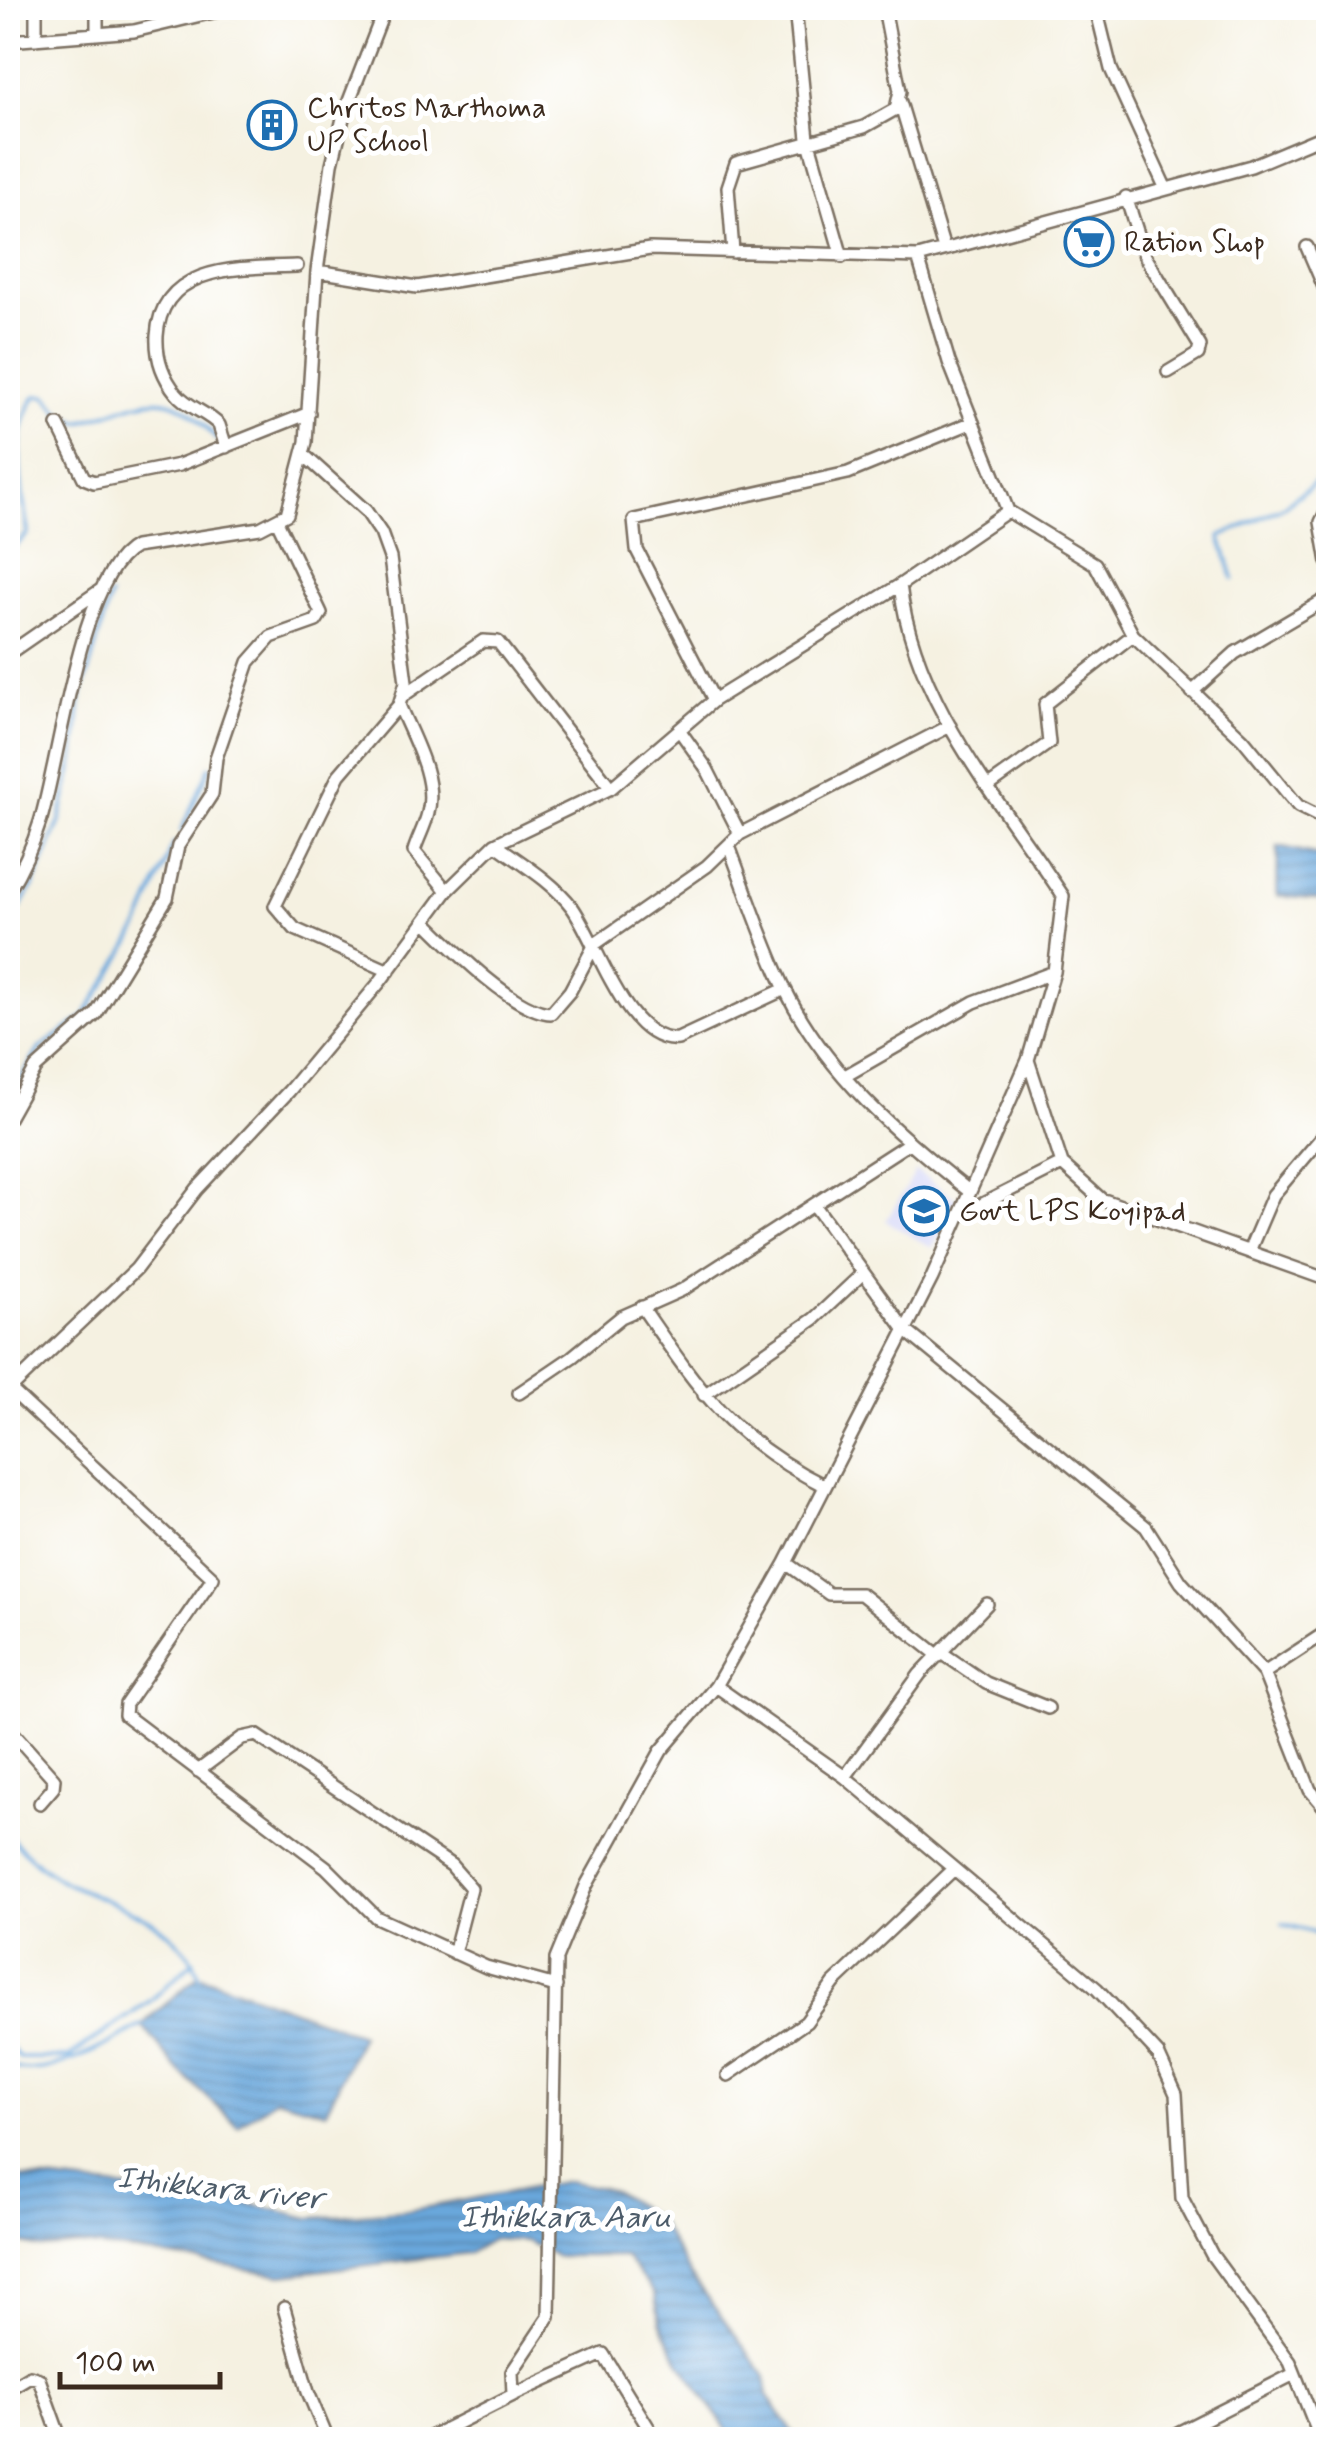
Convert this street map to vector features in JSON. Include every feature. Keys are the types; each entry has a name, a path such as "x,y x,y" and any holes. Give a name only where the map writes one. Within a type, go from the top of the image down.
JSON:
{"street":[{"path":"36,8 36,38"},
{"path":"97,8 97,34"},
{"path":"8,41 97,34 186,13 230,8"},
{"path":"8,892 25,864 41,820 81,642 119,559 134,547 278,523 292,502 309,413 317,271 344,114 385,8"},
{"path":"795,8 808,139 842,257"},
{"path":"885,8 900,102 944,250"},
{"path":"1096,8 1111,70 1164,186"},
{"path":"734,252 728,187 731,170 748,157 878,122 900,102"},
{"path":"317,271 417,287 650,250 918,257 1164,186 1251,166 1328,134"},
{"path":"1126,197 1145,256 1200,346 1198,354 1168,372"},
{"path":"1308,247 1328,296"},
{"path":"918,257 949,362 1008,511 1095,564 1133,635 1242,739 1298,806 1328,821"},
{"path":"226,447 219,425 187,405 162,371 157,346 164,303 175,291 212,271 297,266"},
{"path":"58,425 84,478 94,482 178,465 309,413"},
{"path":"714,700 636,550 634,520 848,473 973,422"},
{"path":"304,454 366,511 381,533 390,558 400,620 401,700 430,796 414,851 447,892"},
{"path":"1328,508 1321,522 1328,562"},
{"path":"556,1986 454,1953 376,1917 326,1867 132,1721 124,1710 211,1583 211,1573 9,1390 136,1269 197,1190 289,1091 388,971 447,892 495,844 611,788 714,700 900,585 1008,511"},
{"path":"8,1118 36,1068 96,1014 168,898 178,846 212,794 216,758 249,662 271,637 316,622 322,613 278,523"},
{"path":"514,2394 512,2372 549,2317 556,1959 586,1886 661,1751 716,1686 786,1564 905,1330 1028,1060 1054,972 1063,896 950,726 906,630 900,585"},
{"path":"8,654 105,587"},
{"path":"1192,692 1235,652 1328,598"},
{"path":"990,784 1049,743 1044,704 1133,635"},
{"path":"388,971 295,929 275,906 339,775 401,700 483,641 498,642 611,788"},
{"path":"425,921 484,974 543,1012 557,1009 595,944 740,834 950,726"},
{"path":"680,730 740,834"},
{"path":"495,844 553,887 595,944 626,1005 653,1031 671,1040 786,989"},
{"path":"729,846 786,989 826,1055 909,1143 970,1192"},
{"path":"845,1076 974,1002 1054,972"},
{"path":"1028,1060 1062,1164 1101,1199 1328,1280"},
{"path":"1248,1251 1274,1195 1328,1130"},
{"path":"519,1393 621,1317 682,1290 909,1143"},
{"path":"959,1216 1062,1164"},
{"path":"815,1206 861,1275 905,1330 1135,1514 1181,1582 1264,1673 1310,1790 1317,1803 1328,1811"},
{"path":"704,1396 814,1319 861,1275"},
{"path":"642,1307 704,1396 759,1450 825,1486"},
{"path":"786,1564 829,1594 861,1594 986,1683 1048,1708"},
{"path":"845,1777 882,1723 987,1604"},
{"path":"1264,1673 1328,1632"},
{"path":"716,1686 845,1777 1097,1990 1158,2054 1176,2094 1182,2198 1212,2254 1294,2374 1321,2440"},
{"path":"8,1726 54,1779 53,1788 40,1803"},
{"path":"198,1772 242,1738 256,1735 451,1865 471,1888 454,1953"},
{"path":"728,2075 806,2022 834,1983 954,1869"},
{"path":"284,2308 308,2392 328,2440"},
{"path":"424,2440 603,2354 656,2440"},
{"path":"1164,2440 1294,2374"},
{"path":"8,2389 30,2376 39,2378 60,2440"}],"shaded area":[{"name":"Govt LPS Koyipad","path":"916,1171 961,1202 932,1248 886,1221"}],"water":[{"path":"1278,846 1328,857 1328,900 1277,896"},
{"path":"199,1975 361,2035 326,2112 276,2098 238,2126 177,2069 142,2025"},
{"name":"Ithikkara Aaru","path":"8,2176 233,2200 311,2218 412,2210 568,2181 614,2191 658,2220 689,2273 766,2377 767,2395 797,2439 733,2439 678,2359 660,2322 654,2293 624,2256 556,2256 526,2241 493,2239 469,2253 282,2275 81,2245 41,2248 8,2241"}],"waterway":[{"path":"8,554 28,533 20,443 28,410 36,396 46,396 63,416 80,422 137,404 168,402 199,420 216,439"},
{"path":"1234,579 1220,537 1283,507 1328,473"},
{"path":"8,927 33,886 60,821 74,759 81,697 110,596"},
{"path":"181,831 210,767"},
{"path":"8,1099 40,1048 83,1018 138,929 174,843"},
{"path":"8,1836 62,1881 160,1927 176,1940 199,1975"},
{"path":"1283,1924 1328,1936"},
{"path":"8,2045 20,2058 68,2058 150,2001 194,1961"},
{"path":"8,2065 22,2069 57,2065 95,2051 142,2025"}],"place":[{"name":"Chritos Marthoma UP School","path":"272,125"},
{"name":"Ration Shop","path":"1089,242"},
{"name":"Govt LPS Koyipad","path":"924,1211"}],"water label":[{"name":"Ithikkara river","path":"220,2189"}]}
